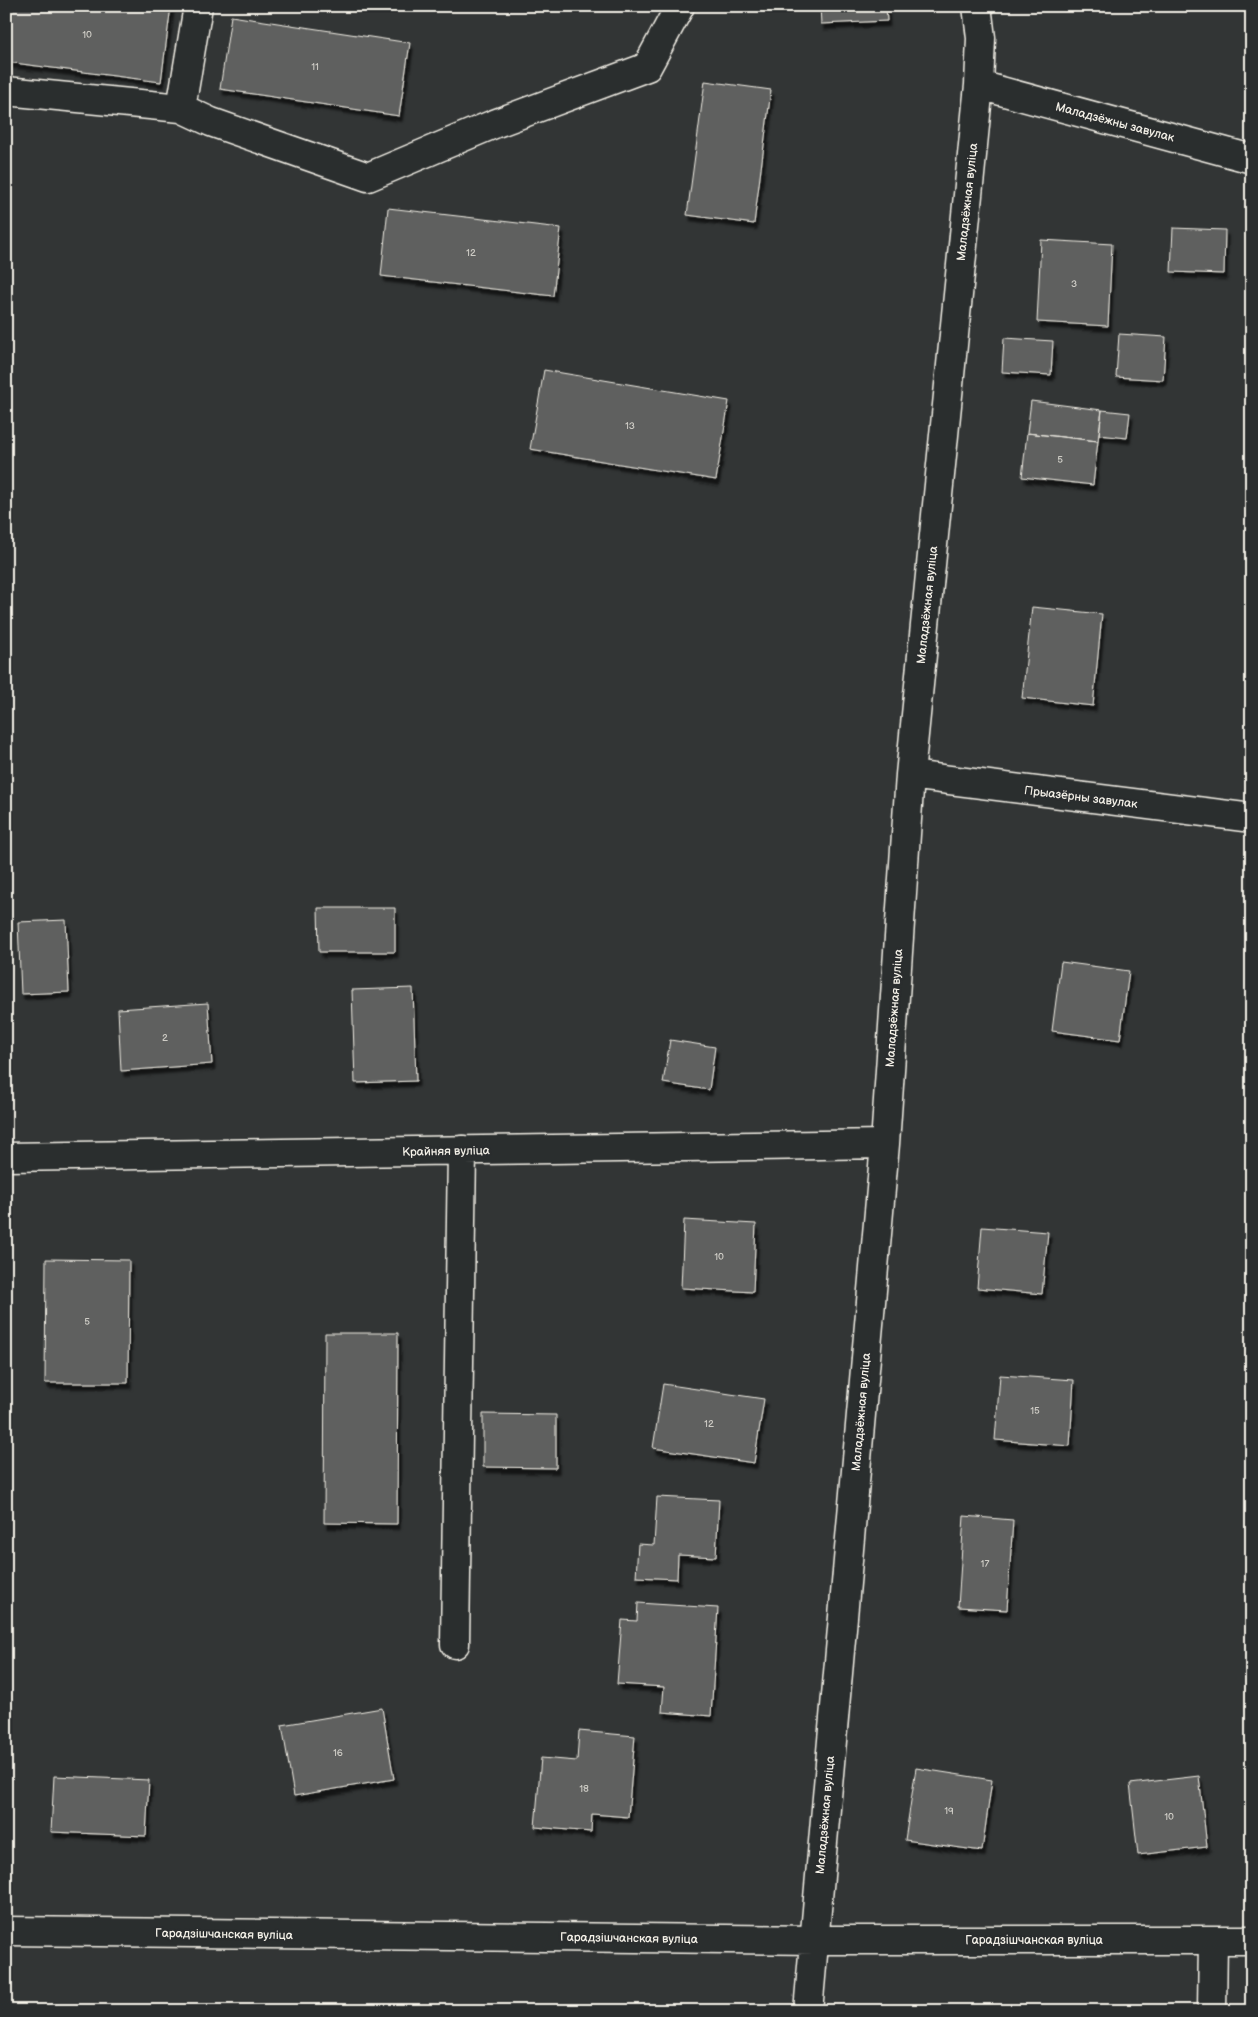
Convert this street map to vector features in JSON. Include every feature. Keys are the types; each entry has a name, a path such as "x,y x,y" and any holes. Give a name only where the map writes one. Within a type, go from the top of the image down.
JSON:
{"street":[{"path":"181,108 198,6"},
{"path":"6,91 181,108 211,122 368,177 494,124 647,67 680,6"},
{"name":"Маладзёжная вуліца","path":"808,2011 885,1144 910,775 979,85 981,38 977,6"},
{"name":"Маладзёжны завулак","path":"979,85 1252,159"},
{"name":"Прыазёрны завулак","path":"910,775 1252,818"},
{"name":"Крайняя вуліца","path":"6,1157 885,1144"},
{"path":"455,1644 462,1150"},
{"name":"Гарадзішчанская вуліца","path":"6,1931 814,1940 1252,1940"},
{"path":"1212,2011 1213,1940"}],"building":[{"path":"6,6 171,6 161,82 6,62"},
{"path":"820,6 886,6 887,21 821,24"},
{"path":"231,16 410,43 399,116 220,89"},
{"path":"705,81 771,90 754,224 687,215"},
{"path":"388,208 561,228 553,296 381,276"},
{"path":"1173,228 1225,230 1224,274 1171,272"},
{"path":"1041,240 1112,244 1108,326 1037,322"},
{"path":"1119,334 1166,337 1163,380 1116,377"},
{"path":"1004,338 1053,341 1051,375 1002,372"},
{"path":"544,370 729,401 716,480 530,449"},
{"path":"1031,401 1102,410 1098,441 1027,433"},
{"path":"1102,410 1130,413 1127,438 1099,435"},
{"path":"1027,433 1098,441 1093,485 1022,477"},
{"path":"1032,607 1102,614 1093,706 1022,698"},
{"path":"318,908 395,908 395,952 319,952"},
{"path":"66,920 69,992 21,994 18,922"},
{"path":"1061,962 1129,971 1120,1040 1052,1031"},
{"path":"413,988 416,1081 355,1083 352,990"},
{"path":"208,1003 212,1064 121,1071 118,1009"},
{"path":"670,1040 715,1047 709,1090 663,1083"},
{"path":"684,1220 756,1224 753,1292 681,1288"},
{"path":"982,1227 1048,1232 1042,1294 977,1288"},
{"path":"46,1259 129,1260 128,1383 45,1383"},
{"path":"325,1333 398,1333 397,1524 324,1523"},
{"path":"1000,1375 1074,1380 1070,1446 995,1440"},
{"path":"663,1384 764,1399 754,1463 653,1448"},
{"path":"483,1414 556,1415 556,1468 483,1467"},
{"path":"657,1497 719,1500 716,1557 678,1555 677,1579 636,1577 638,1544 654,1545"},
{"path":"964,1516 1013,1520 1007,1610 958,1607"},
{"path":"638,1603 718,1608 711,1716 662,1712 664,1687 617,1684 622,1620 637,1621"},
{"path":"382,1708 394,1779 294,1796 282,1725"},
{"path":"579,1731 635,1736 628,1817 592,1814 591,1832 535,1827 541,1758 577,1761"},
{"path":"916,1768 992,1780 982,1851 905,1840"},
{"path":"54,1776 149,1780 146,1836 51,1832"},
{"path":"1199,1776 1207,1847 1138,1855 1130,1784"}]}
